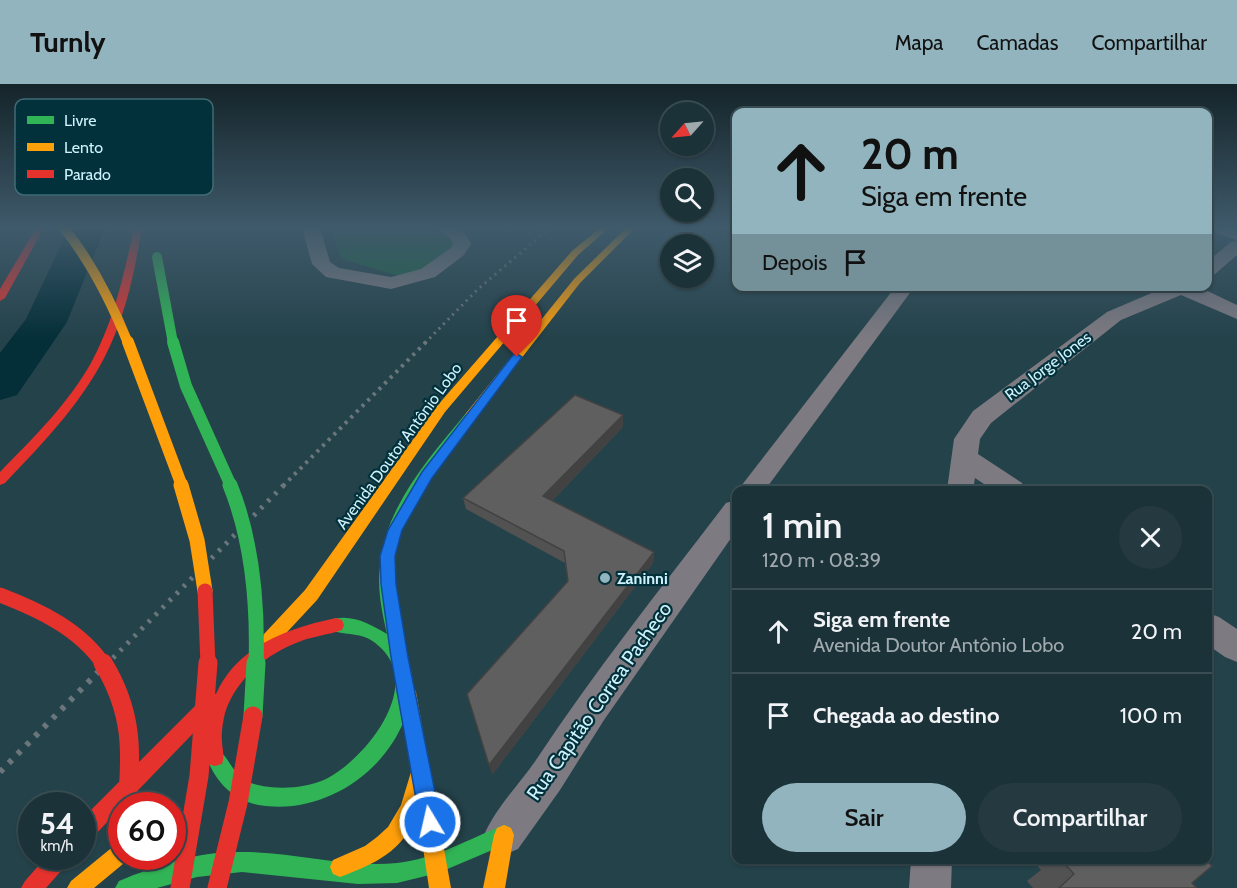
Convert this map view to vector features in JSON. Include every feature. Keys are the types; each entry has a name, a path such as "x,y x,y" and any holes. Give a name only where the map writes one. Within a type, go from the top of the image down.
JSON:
{"main road":[{"path":"0,297 18,266"},
{"path":"91,266 112,299 176,471 189,509 199,552 207,611 209,682 201,776 180,888"},
{"path":"0,480 72,397 104,348 131,266"},
{"path":"157,266 170,332 186,385 231,490 246,533 254,590 258,667 248,759 229,847 217,888"},
{"name":"Avenida Doutor Antônio Lobo","path":"249,662 311,595 455,392 564,266"},
{"path":"440,888 420,759 388,584 388,556 395,530 407,506 437,459 591,266"},
{"path":"0,595 27,603 55,616 79,634 100,659 117,686 128,720 129,792"},
{"path":"96,820 249,662 278,641 307,629 336,625 362,628 384,639 400,657"},
{"path":"234,678 221,699 214,722 212,744 218,765 231,782 250,794 278,800 311,795 343,780 370,760 390,734 402,707 405,681"},
{"path":"326,870 359,862 379,852 399,833 410,814 417,792 420,759"},
{"path":"186,812 215,800 250,794"},
{"path":"78,888 122,872 164,874 204,865 241,862 326,870 397,873 437,864 504,835"},
{"path":"494,888 504,835"},
{"path":"32,888 48,870"}],"street":[{"path":"323,266 333,273 391,283 428,273 438,266"},
{"path":"754,486 902,291"},
{"path":"1139,291 1156,298"},
{"name":"Rua Jorge Jones","path":"960,486 967,439 982,417 1114,316 1136,305 1177,291"},
{"path":"1192,291 1237,313"},
{"path":"964,457 1006,486"},
{"name":"Rua Capitão Correa Pacheco","path":"504,835 547,777 591,708 732,515"},
{"path":"1212,630 1237,647"},
{"path":"930,888 932,864"}],"green space":[{"path":"363,266 427,266 408,275 395,275"}],"building":[{"name":"Zaninni","path":"575,395 623,415 543,496 654,552 489,765 467,694 568,581 564,551 463,498"},
{"path":"1065,864 1210,864 1212,866 1192,883 1197,888 1059,888 1074,874"}],"waterway":[{"path":"0,385 46,322 71,266"}],"railway":[{"path":"425,343 478,289 506,266"},
{"path":"283,486 426,342"},
{"path":"106,665 284,485"},
{"path":"0,772 107,663"}],"traffic: fast":[{"path":"159,266 176,355 186,386 235,496 246,534 257,625 253,716"},
{"path":"400,657 387,589 390,546 406,505 431,466 471,415"},
{"path":"215,757 225,774 238,787 255,794 283,797 298,796 328,788 356,770 374,752 389,730 400,707 404,684 400,662 387,643 363,628 336,625"},
{"path":"126,888 182,870 212,864 242,862 358,874 397,873 438,863 504,835"}],"traffic: slow":[{"path":"92,266 113,307 166,442 197,540 205,591"},
{"path":"270,639 311,595 441,409 564,266"},
{"path":"471,415 577,281 593,266"},
{"path":"407,692 440,888"},
{"path":"340,867 372,853 385,845 395,834 410,809 419,775"},
{"path":"494,888 504,835"},
{"path":"78,888 108,863"}],"traffic: jam":[{"path":"0,298 19,266"},
{"path":"0,480 64,410 96,363 117,314 130,266"},
{"path":"180,888 194,813 203,740 208,667 205,591"},
{"path":"0,595 47,615 68,629 102,662 115,682 124,706 129,732 128,792"},
{"path":"215,757 212,740 217,711 225,692 236,676 249,662 280,642 336,625"},
{"path":"96,820 212,701"},
{"path":"217,888 238,803 253,716"},
{"path":"32,888 48,870"}],"place":[{"name":"Zaninni","path":"605,578"}],"route":[{"path":"430,822 388,584 388,556 395,530 407,506 437,459 517,357"}]}
